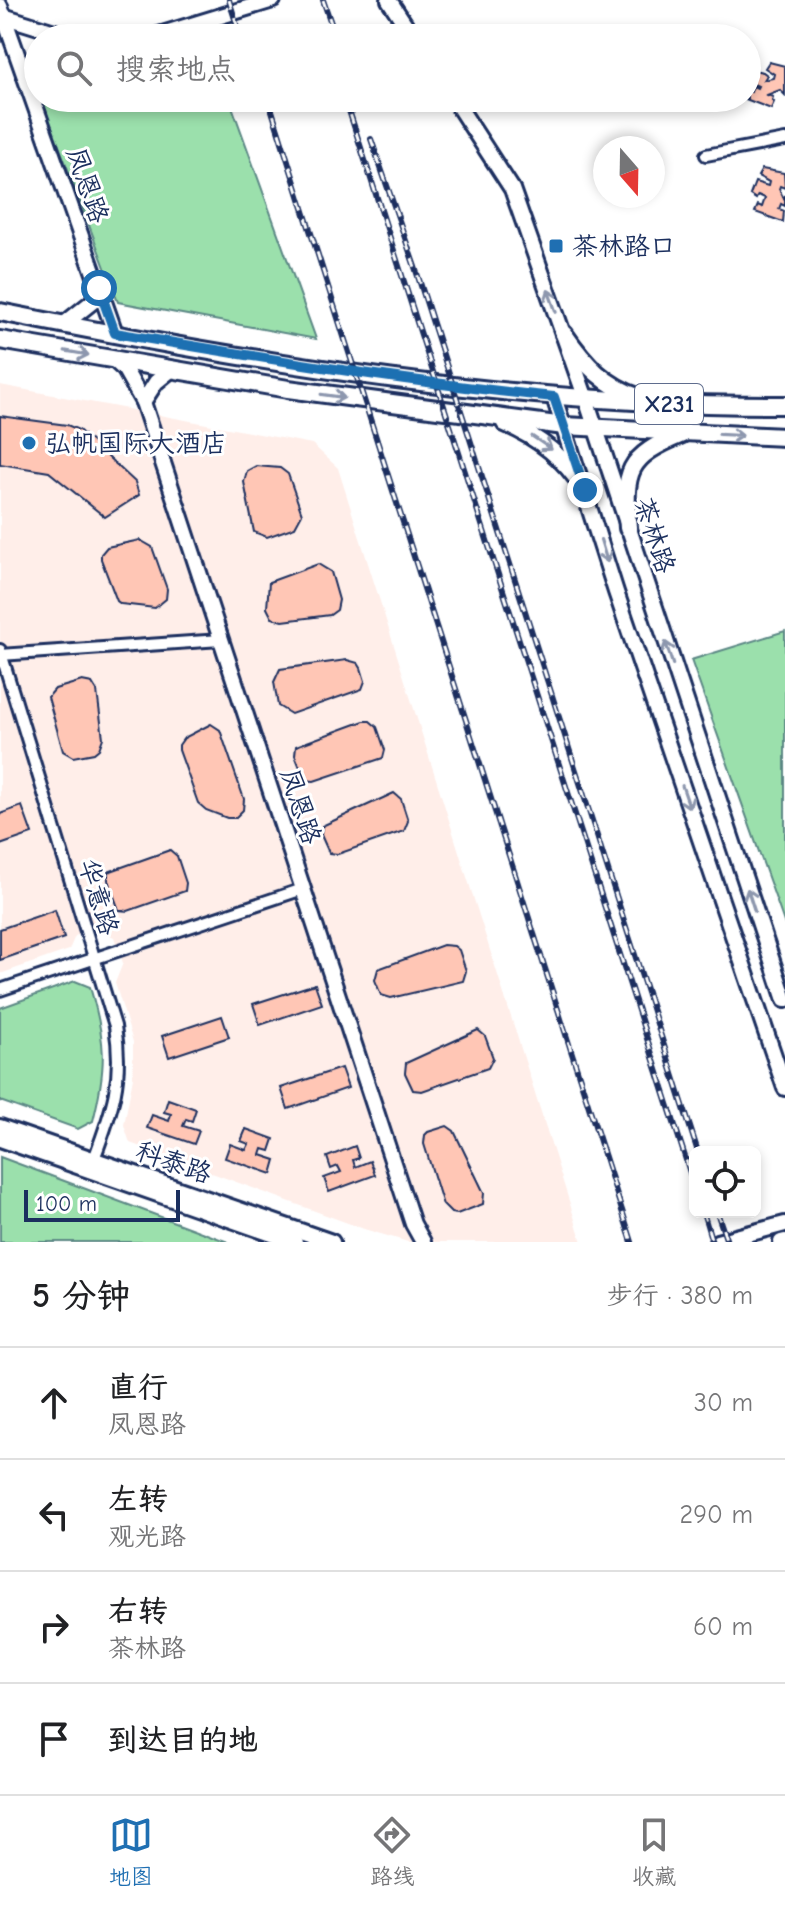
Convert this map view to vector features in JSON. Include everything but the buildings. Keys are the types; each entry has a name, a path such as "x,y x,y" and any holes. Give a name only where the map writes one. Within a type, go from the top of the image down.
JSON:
{"main road":[{"name":"X231","path":"0,312 402,380 554,397 657,403 785,405"},
{"path":"564,334 596,375 613,386 657,403"},
{"name":"X231","path":"0,340 304,392 564,426 785,437"},
{"path":"485,415 522,431 551,449 585,490"},
{"path":"628,528 625,489 634,465 652,448 685,432"}],"street":[{"path":"195,24 273,0"},
{"path":"389,0 405,24"},
{"path":"2,11 37,24"},
{"name":"凤恩路","path":"2,11 24,74"},
{"name":"凤恩路","path":"37,112 115,333"},
{"name":"茶林路","path":"462,112 512,189 586,399 785,1000"},
{"path":"706,155 785,140"},
{"path":"63,325 92,302 99,288"},
{"name":"凤恩路","path":"113,359 131,379 143,402 413,1224 423,1242"},
{"path":"143,402 156,382 172,369"},
{"name":"茶林路","path":"554,397 616,592 785,1088"},
{"path":"0,653 221,640"},
{"name":"华意路","path":"0,653 115,1026 119,1071 111,1114 94,1159"},
{"path":"0,990 303,889"},
{"name":"科泰路","path":"0,1127 332,1242"},
{"name":"科泰路","path":"0,1139 295,1242"},
{"path":"408,1242 413,1224"},
{"path":"717,1242 782,1224"}],"shaded area":[{"path":"0,385 312,444 338,468 582,1242 408,1242 364,1229 130,1143 124,1125 133,1077 133,1042 115,983 123,963 114,937 98,929 75,936 69,950 0,974"}],"green space":[{"path":"46,112 234,112 316,339 118,302"},
{"path":"785,631 785,925 691,660"},
{"path":"75,981 90,987 103,1054 101,1084 93,1121 78,1129 0,1101 0,1008"},
{"path":"0,1157 228,1242 0,1242"}],"railway":[{"path":"229,0 237,24"},
{"path":"323,0 331,24"},
{"path":"272,112 632,1242"},
{"path":"349,112 689,1169"},
{"path":"371,139 415,267 696,1146"},
{"path":"705,1218 712,1242"},
{"path":"719,1218 727,1242"}],"place":[{"name":"茶林路口","path":"556,246"},
{"name":"弘帆国际大酒店","path":"29,443"}],"route":[{"path":"99,288 115,333 304,366 554,397 585,490"}]}
